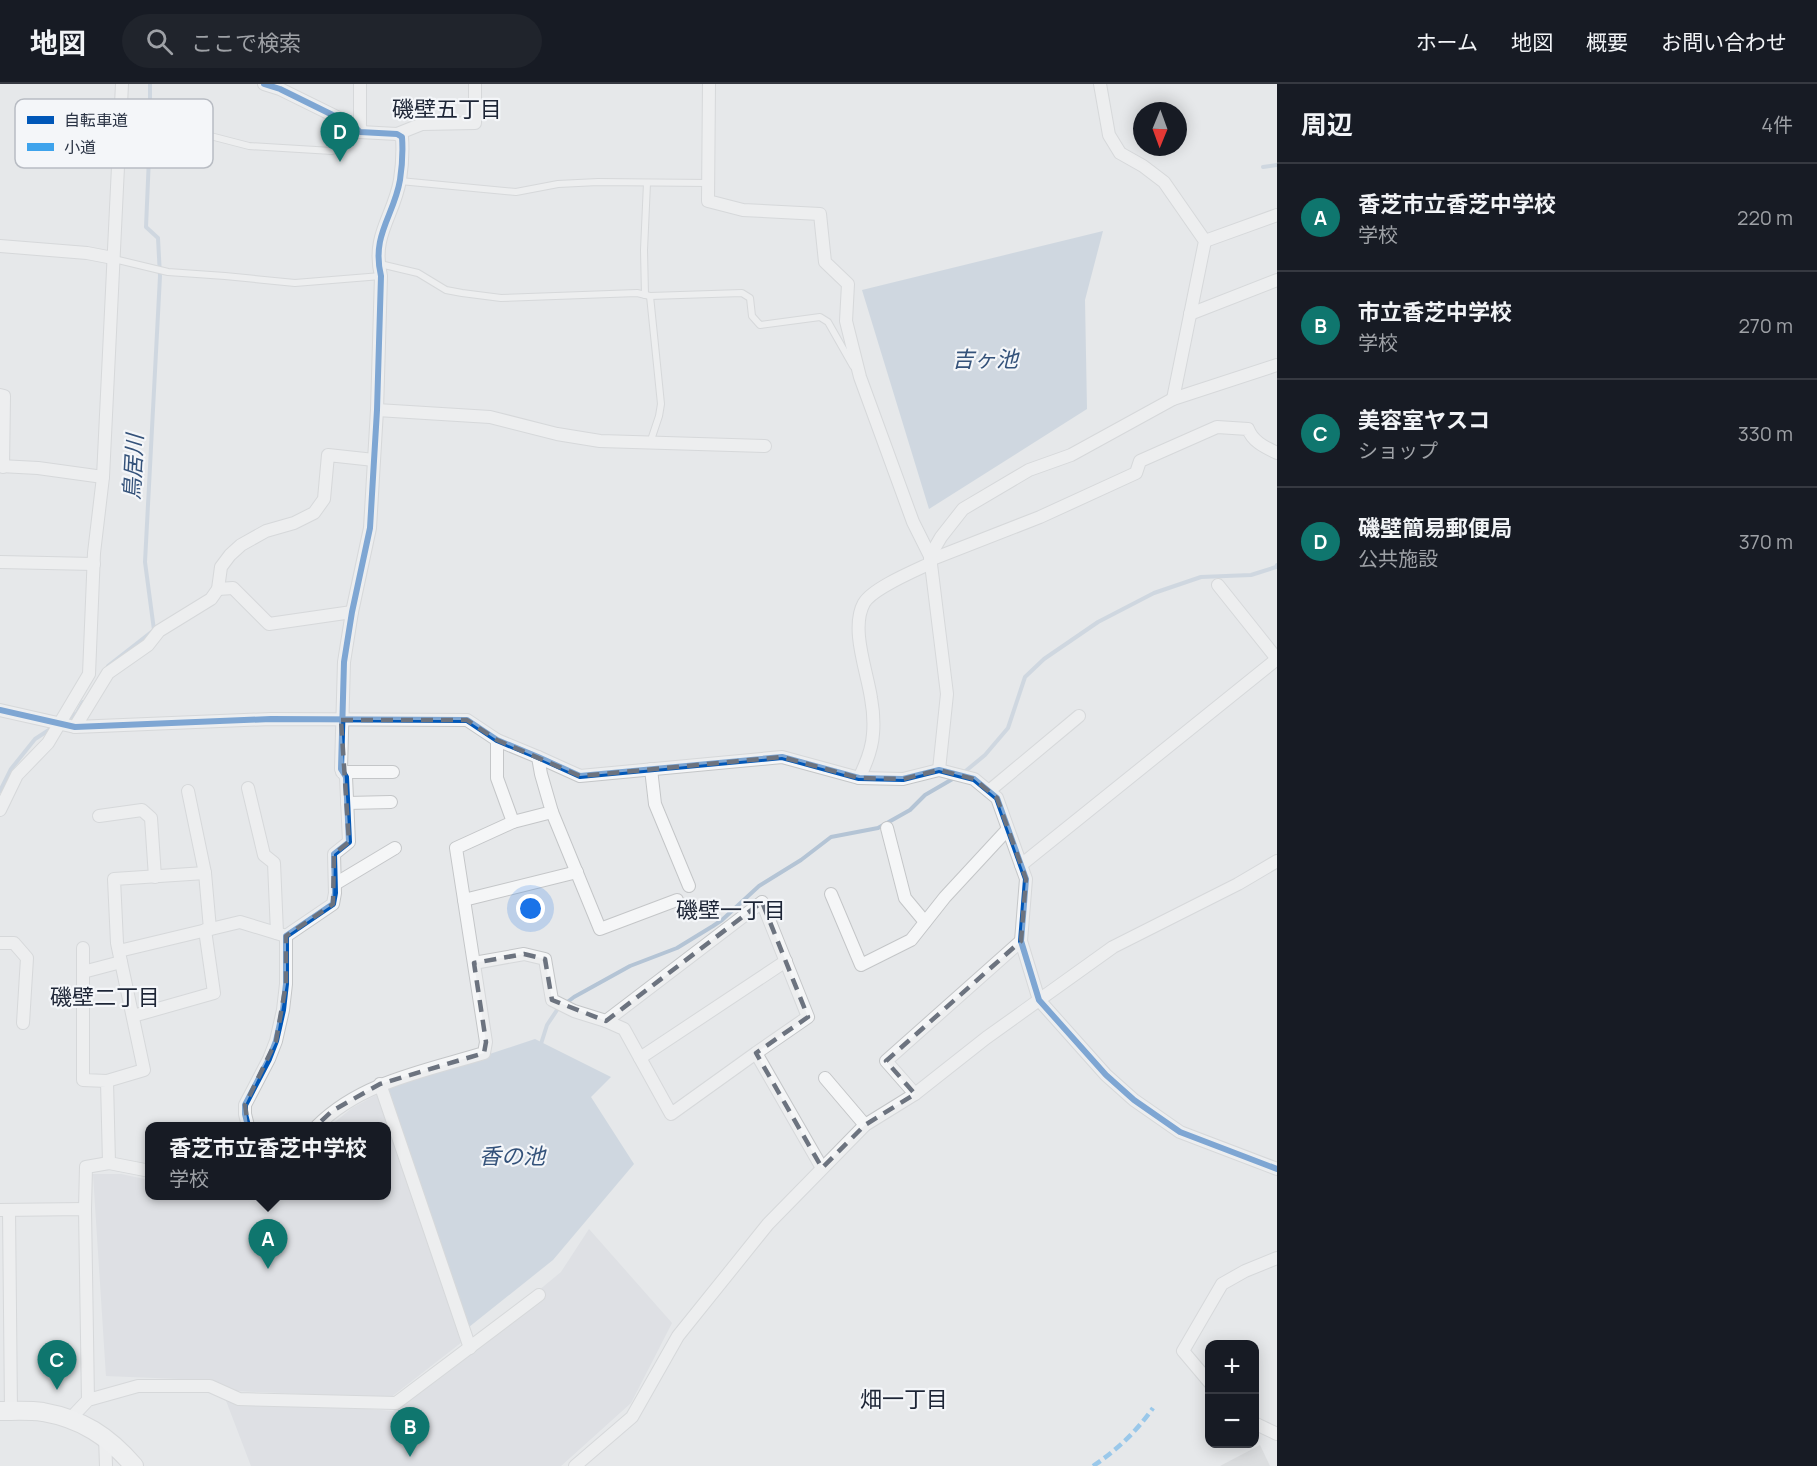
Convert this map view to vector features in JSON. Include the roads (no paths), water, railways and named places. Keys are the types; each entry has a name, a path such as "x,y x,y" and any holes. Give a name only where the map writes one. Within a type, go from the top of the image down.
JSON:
{"street":[{"path":"121,99 122,84"},
{"path":"264,84 280,89 353,125 360,132 397,134 422,124 475,123 475,84"},
{"path":"360,84 360,132"},
{"path":"709,84 708,201 743,210 820,214 825,262 848,284 846,321 860,377 913,522 930,560 947,694 939,770"},
{"path":"1100,84 1109,135 1120,153 1143,166 1164,182 1205,241 1173,399"},
{"path":"83,972 120,957 240,922 282,935 333,904 334,854 349,842 346,777 341,769 344,662 370,528 377,411 379,241 400,181 403,146 402,137 397,134"},
{"path":"0,810 17,775 48,743 89,674 94,564 103,477 118,168"},
{"path":"1205,241 1276,216"},
{"path":"0,246 87,253 113,258"},
{"path":"1190,314 1277,280"},
{"path":"930,560 941,537 963,509 1029,470 1071,455 1173,399 1277,365"},
{"path":"0,395 4,396 1,466 38,468 103,477"},
{"path":"377,411 490,417 557,434 600,441 765,446"},
{"path":"860,778 870,754 873,735 872,701 859,637 859,620 865,602 880,589 930,560 1040,517 1136,473 1140,461 1217,427 1248,429 1251,436 1260,444 1277,453"},
{"path":"75,727 108,673 148,645 159,632 211,599 218,589 222,567 241,544 266,531 294,523 314,513 324,499 328,455 374,460"},
{"path":"0,562 94,564"},
{"path":"1021,865 1277,659 1218,585"},
{"path":"218,589 233,588 269,624 352,612"},
{"path":"0,710 75,727 271,719 467,720 497,740 580,776 782,757 860,778 903,779 939,770 974,779 997,798 1026,879 1021,941 1039,1000 1106,1076 1134,1100 1180,1132 1277,1169"},
{"path":"988,791 1078,716"},
{"path":"497,740 497,778 513,822"},
{"path":"538,757 552,812 600,929 677,900"},
{"path":"651,769 655,804 689,886"},
{"path":"342,771 393,772"},
{"path":"247,1122 245,1105 276,1041 286,984 274,863 264,855 248,788"},
{"path":"133,1016 214,993 205,873 188,791"},
{"path":"347,803 391,802"},
{"path":"99,816 142,810 151,818 155,877"},
{"path":"320,1122 332,1111 380,1084 484,1053 486,1042 456,848 513,822 552,812"},
{"path":"887,828 905,898 925,922"},
{"path":"831,894 861,965 911,940 945,897 1007,830"},
{"path":"335,884 395,848"},
{"path":"575,1466 632,1417 678,1336 768,1224 865,1125 915,1094 1113,947 1238,884 1277,861"},
{"path":"464,900 577,872"},
{"path":"83,948 83,1080 107,1081 144,1070 117,943 114,879 205,873"},
{"path":"474,963 524,954 545,959 552,1000 574,1011 624,1029 670,1114 808,1017 762,902 606,1021"},
{"path":"915,1094 886,1061 1021,941"},
{"path":"0,943 14,943 27,958 23,1023"},
{"path":"640,1058 786,961"},
{"path":"756,1053 822,1168"},
{"path":"825,1078 865,1125"},
{"path":"107,1081 109,1163"},
{"path":"380,1084 470,1348"},
{"path":"88,1400 86,1167 109,1163 145,1170"},
{"path":"85,1209 5,1210 5,1411 40,1412 70,1419 105,1437 134,1466"},
{"path":"1205,1378 1183,1351 1222,1284 1245,1271 1277,1258"},
{"path":"70,1419 88,1400 138,1386 210,1386 239,1399 396,1403 539,1295"},
{"path":"1259,1425 1277,1434"},
{"path":"105,1437 106,1466"}],"lane":[{"path":"213,137 249,146 332,151 341,148 360,132"},
{"path":"400,181 516,192 558,184 598,182 708,183"},
{"path":"647,183 644,250 647,295 661,404 650,443"},
{"path":"113,258 168,272 295,282 380,270 418,273 446,290 501,298 636,293 647,295 742,294 750,297 752,316 760,325 820,316 828,322 860,377"}],"water":[{"name":"吉ヶ池","path":"1103,231 1085,300 1087,409 929,509 862,290"},
{"name":"香の池","path":"535,1039 611,1077 591,1097 634,1164 553,1260 464,1331 387,1088"}],"waterway":[{"name":"鳥居川","path":"150,84 150,99"},
{"path":"1263,167 1277,165"},
{"name":"鳥居川","path":"108,666 154,630 145,562 160,276 158,238 146,227 149,168"},
{"path":"962,774 985,755 1008,728 1025,677 1044,659 1098,622 1154,593 1201,577 1251,575 1277,565"},
{"name":"鳥居川","path":"69,718 77,713 83,702"},
{"name":"鳥居川","path":"0,791 11,769 35,739 52,728"},
{"path":"540,1047 547,1025 557,1010 574,997 630,966 677,948 713,926 759,886 801,860 831,837 878,828 910,810 925,795 956,777"}],"place":[{"name":"磯壁簡易郵便局","path":"340,162"},
{"name":"香芝市立香芝中学校","path":"268,1269"},
{"name":"美容室ヤスコ","path":"57,1390"},
{"name":"市立香芝中学校","path":"410,1457"}],"district":[{"name":"磯壁五丁目","path":"447,109"},
{"name":"磯壁一丁目","path":"731,910"},
{"name":"磯壁二丁目","path":"105,997"},
{"name":"畑一丁目","path":"904,1399"}]}
